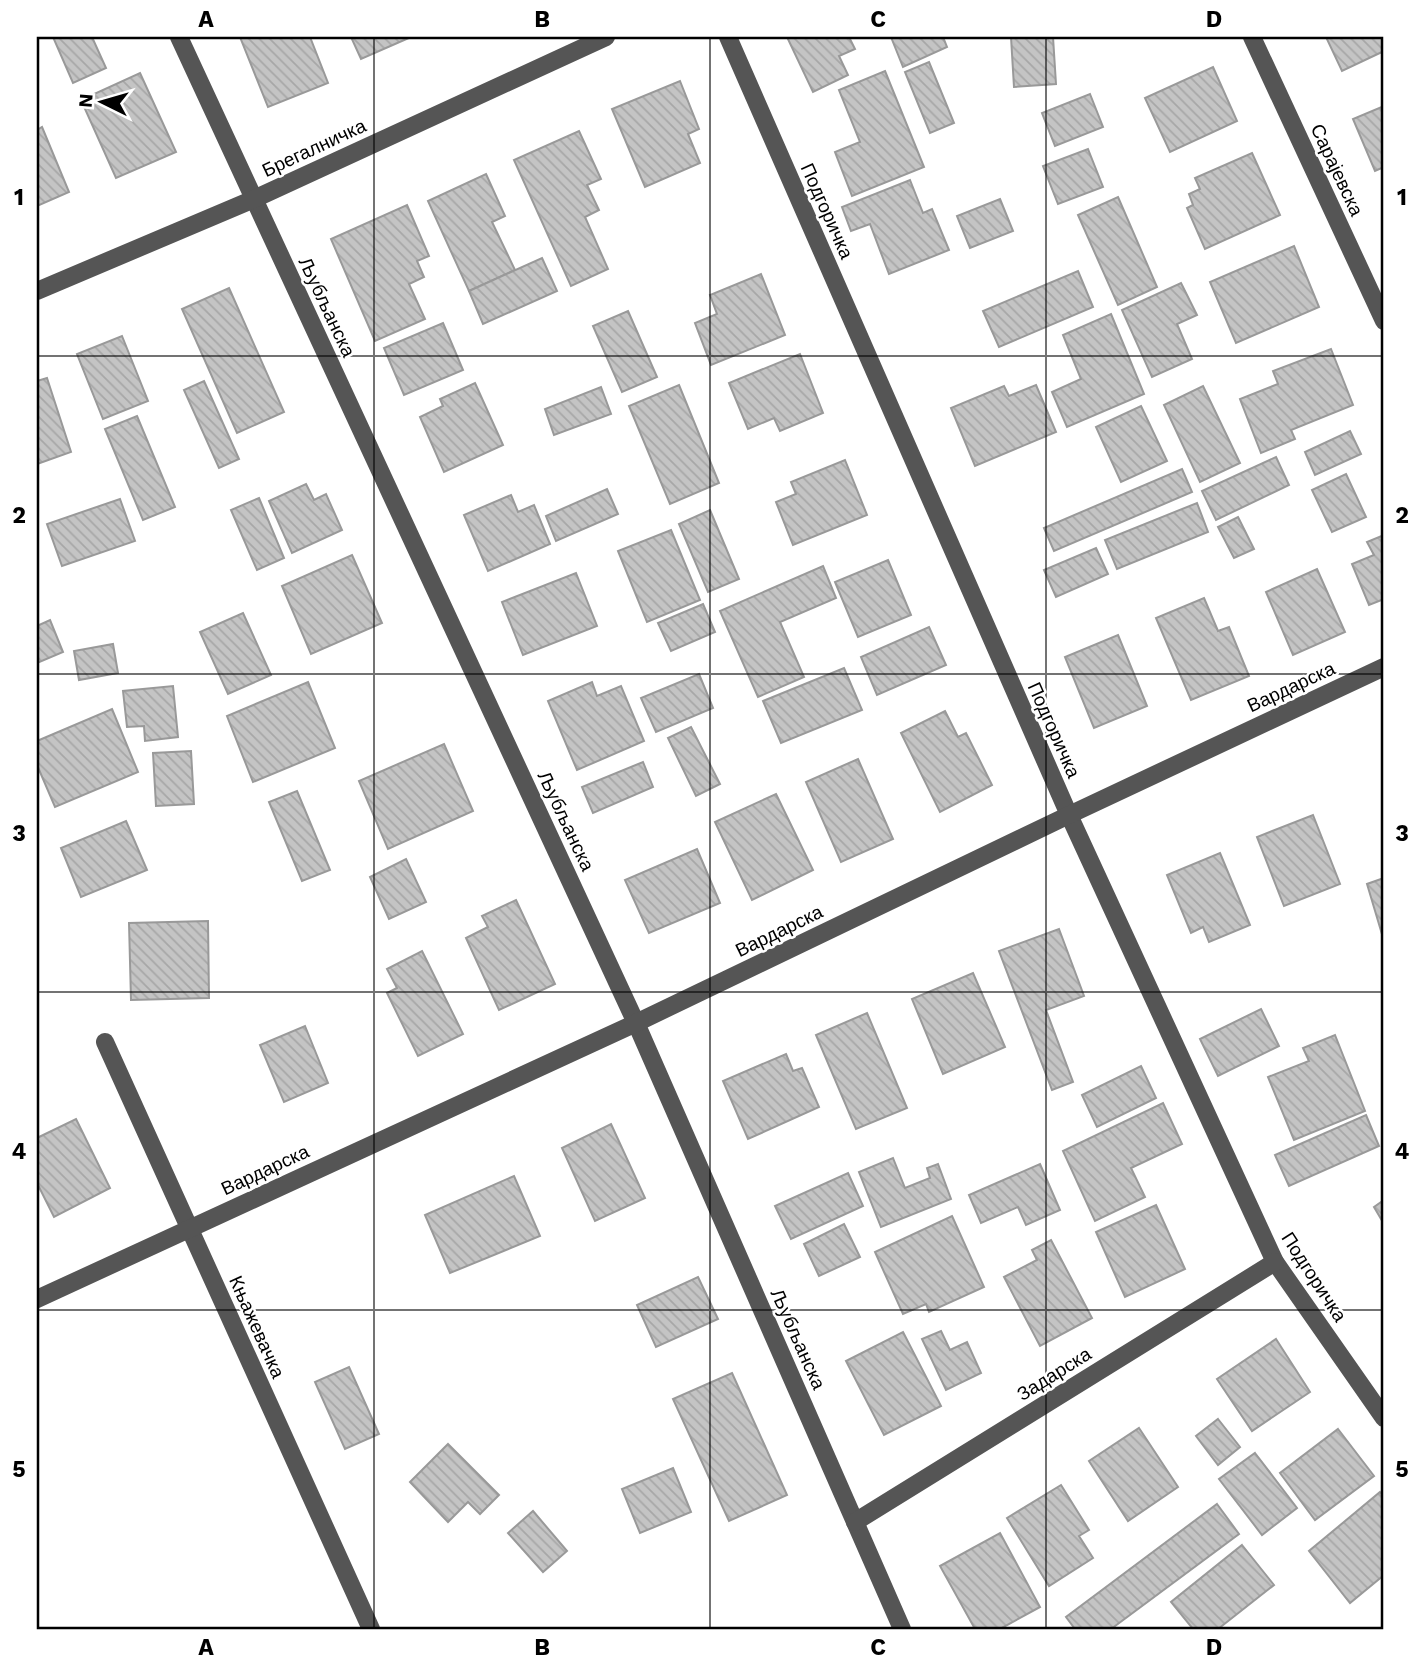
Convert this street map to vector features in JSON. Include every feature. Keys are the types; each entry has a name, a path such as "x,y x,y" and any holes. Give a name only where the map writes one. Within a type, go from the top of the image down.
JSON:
{"street":[{"name":"Љубљанска","path":"179,37 636,1023 902,1629"},
{"name":"Брегалничка","path":"37,291 254,199 606,37"},
{"name":"Подгоричка","path":"728,37 1069,815 1275,1262 1384,1418"},
{"name":"Сарајевска","path":"1252,37 1384,321"},
{"name":"Вардарска","path":"37,1299 636,1023 1384,667"},
{"name":"Књажевачка","path":"105,1042 371,1629"},
{"name":"Задарска","path":"855,1522 1275,1262"}],"building":[{"path":"53,37 92,37 106,68 73,83"},
{"path":"240,37 310,37 328,83 268,107"},
{"path":"351,37 411,37 361,59"},
{"path":"787,37 849,37 855,49 839,56 848,75 813,92"},
{"path":"891,37 943,37 947,47 903,67"},
{"path":"1011,37 1053,37 1056,84 1014,87"},
{"path":"1326,37 1384,37 1384,51 1342,71"},
{"path":"929,62 954,123 930,133 905,72"},
{"path":"1213,67 1237,121 1170,152 1145,98"},
{"path":"885,71 924,167 852,196 835,152 860,142 839,90"},
{"path":"140,73 176,152 116,178 81,100"},
{"path":"680,81 699,129 688,134 700,163 645,187 612,109"},
{"path":"1090,94 1103,127 1055,146 1042,113"},
{"path":"1384,106 1384,167 1375,171 1353,119"},
{"path":"42,127 69,192 37,206 37,130"},
{"path":"579,131 601,179 587,185 599,210 585,217 608,269 571,286 514,160"},
{"path":"1088,149 1103,187 1058,204 1043,166"},
{"path":"1252,153 1280,215 1205,249 1187,208 1193,205 1189,194 1200,189 1195,178"},
{"path":"486,174 505,216 492,222 515,270 469,291 428,201"},
{"path":"910,180 923,213 932,209 949,250 889,274 870,224 851,231 842,207"},
{"path":"1118,197 1157,287 1118,305 1078,215"},
{"path":"1000,199 1013,231 970,248 957,216"},
{"path":"407,205 429,256 417,261 424,277 409,284 425,319 375,341 331,239"},
{"path":"1294,246 1319,307 1236,343 1210,282"},
{"path":"542,258 557,291 483,324 469,291"},
{"path":"1078,271 1093,307 999,347 983,311"},
{"path":"761,274 785,335 711,365 695,323 717,314 710,295"},
{"path":"1181,283 1197,315 1177,324 1192,359 1152,377 1122,310"},
{"path":"229,288 284,412 237,433 182,309"},
{"path":"628,311 657,377 622,392 593,326"},
{"path":"1111,314 1144,394 1067,427 1052,392 1081,379 1063,335"},
{"path":"443,323 463,370 404,395 384,348"},
{"path":"122,336 148,401 103,419 77,354"},
{"path":"1331,349 1353,405 1291,430 1295,439 1261,453 1240,399 1278,384 1273,371"},
{"path":"800,354 823,413 780,431 774,418 748,429 729,383"},
{"path":"47,378 71,452 37,464 37,381"},
{"path":"204,381 239,459 219,468 184,390"},
{"path":"475,383 503,445 444,472 420,417 443,406 440,399"},
{"path":"679,385 719,483 670,504 629,406"},
{"path":"1036,385 1056,432 975,466 951,408 1004,386 1009,396"},
{"path":"1203,386 1240,463 1200,482 1164,405"},
{"path":"601,387 611,414 554,435 545,409"},
{"path":"1141,406 1167,461 1121,482 1096,427"},
{"path":"137,416 175,507 143,520 105,429"},
{"path":"1350,431 1361,454 1315,475 1305,452"},
{"path":"1276,457 1289,485 1216,520 1202,491"},
{"path":"845,460 867,515 793,545 776,502 796,494 791,482"},
{"path":"1182,469 1192,492 1054,551 1044,528"},
{"path":"1346,474 1366,517 1332,532 1312,490"},
{"path":"306,484 314,500 326,494 342,530 292,553 269,501"},
{"path":"607,489 618,514 556,541 546,516"},
{"path":"511,495 518,512 534,505 550,544 488,571 464,515"},
{"path":"259,498 284,558 257,570 231,510"},
{"path":"120,499 135,541 62,566 47,524"},
{"path":"1197,503 1208,532 1117,569 1105,540"},
{"path":"710,510 739,579 708,592 679,524"},
{"path":"1238,517 1254,549 1234,558 1218,527"},
{"path":"671,530 700,600 647,622 618,551"},
{"path":"1384,535 1384,599 1369,605 1352,564 1374,555 1367,542"},
{"path":"1096,548 1108,574 1056,597 1044,570"},
{"path":"352,555 382,623 311,654 282,586"},
{"path":"888,560 911,615 858,637 835,582"},
{"path":"823,566 836,598 780,622 804,677 758,697 720,611"},
{"path":"1317,569 1345,632 1293,655 1266,592"},
{"path":"576,573 597,626 523,655 502,602"},
{"path":"1204,598 1218,631 1229,627 1249,676 1191,700 1156,618"},
{"path":"703,604 715,632 671,651 658,623"},
{"path":"243,613 271,675 228,694 200,632"},
{"path":"50,620 63,652 37,663 37,626"},
{"path":"929,627 946,665 877,695 861,657"},
{"path":"1118,635 1147,706 1094,728 1065,657"},
{"path":"113,644 118,673 79,680 74,651"},
{"path":"844,668 862,710 781,743 763,701"},
{"path":"699,674 713,708 656,732 641,698"},
{"path":"308,682 335,748 253,782 227,716"},
{"path":"592,682 597,696 621,686 644,741 577,770 548,701"},
{"path":"173,686 178,737 145,741 144,726 127,727 123,691"},
{"path":"112,709 138,772 55,807 37,765 37,741"},
{"path":"945,711 958,737 966,733 992,785 940,812 901,733"},
{"path":"691,727 720,784 696,796 668,738"},
{"path":"444,744 473,811 388,849 359,781"},
{"path":"191,751 194,804 156,806 153,753"},
{"path":"858,759 893,839 841,862 806,782"},
{"path":"643,762 653,787 593,813 582,787"},
{"path":"297,791 330,870 302,881 269,802"},
{"path":"776,794 813,870 752,900 715,822"},
{"path":"1313,815 1340,884 1284,906 1257,837"},
{"path":"126,821 147,870 81,897 61,848"},
{"path":"697,849 720,903 649,933 625,880"},
{"path":"1220,853 1250,925 1209,942 1203,927 1191,933 1167,875"},
{"path":"406,859 426,902 389,919 370,877"},
{"path":"1384,878 1384,941 1367,884"},
{"path":"516,900 555,984 499,1010 466,938 488,927 482,916"},
{"path":"208,921 209,998 131,1000 129,923"},
{"path":"1059,929 1084,996 1046,1010 1073,1082 1052,1090 999,951"},
{"path":"422,951 463,1034 418,1056 387,993 397,988 387,969"},
{"path":"973,973 1005,1047 943,1074 912,999"},
{"path":"1261,1009 1279,1046 1218,1076 1200,1039"},
{"path":"867,1013 907,1108 856,1129 816,1035"},
{"path":"305,1026 328,1083 284,1102 260,1045"},
{"path":"1335,1035 1365,1111 1294,1140 1268,1077 1309,1061 1303,1048"},
{"path":"786,1054 793,1071 802,1068 819,1107 748,1139 723,1081"},
{"path":"1141,1066 1156,1098 1097,1127 1082,1095"},
{"path":"1163,1103 1182,1144 1131,1168 1145,1197 1095,1221 1063,1151"},
{"path":"1366,1115 1379,1146 1289,1186 1275,1155"},
{"path":"76,1119 110,1188 54,1217 37,1183 37,1138"},
{"path":"611,1124 645,1198 595,1221 562,1148"},
{"path":"893,1158 905,1188 930,1178 927,1168 938,1164 951,1199 881,1227 859,1172"},
{"path":"1040,1164 1060,1210 1026,1225 1018,1207 981,1223 969,1195"},
{"path":"848,1173 863,1206 791,1239 775,1206"},
{"path":"514,1176 540,1236 450,1273 425,1215"},
{"path":"1384,1200 1384,1224 1374,1207"},
{"path":"1156,1205 1185,1269 1125,1297 1096,1232"},
{"path":"952,1216 984,1287 929,1312 926,1304 903,1314 875,1252"},
{"path":"844,1224 860,1257 819,1276 804,1244"},
{"path":"1051,1240 1092,1318 1040,1346 1004,1277 1037,1260 1032,1250"},
{"path":"698,1277 718,1319 656,1347 637,1305"},
{"path":"941,1331 950,1350 967,1342 981,1373 946,1390 922,1339"},
{"path":"903,1332 941,1406 884,1435 846,1361"},
{"path":"1276,1339 1310,1392 1252,1431 1217,1379"},
{"path":"349,1367 379,1434 345,1449 315,1382"},
{"path":"732,1373 787,1495 729,1521 673,1399"},
{"path":"1218,1419 1240,1447 1218,1465 1196,1436"},
{"path":"1139,1428 1178,1487 1128,1521 1089,1461"},
{"path":"1338,1429 1374,1476 1315,1520 1280,1473"},
{"path":"448,1444 499,1495 480,1514 468,1502 448,1522 410,1482"},
{"path":"1255,1453 1297,1508 1262,1535 1219,1479"},
{"path":"673,1468 691,1512 640,1533 622,1489"},
{"path":"1061,1485 1089,1530 1079,1536 1093,1558 1049,1586 1007,1518"},
{"path":"1380,1492 1384,1497 1384,1575 1350,1603 1309,1551"},
{"path":"1217,1504 1239,1534 1111,1629 1075,1629 1066,1617"},
{"path":"533,1511 567,1551 543,1572 508,1533"},
{"path":"1000,1533 1040,1607 1000,1629 975,1629 940,1566"},
{"path":"1242,1545 1274,1585 1218,1629 1193,1629 1171,1602"}]}
